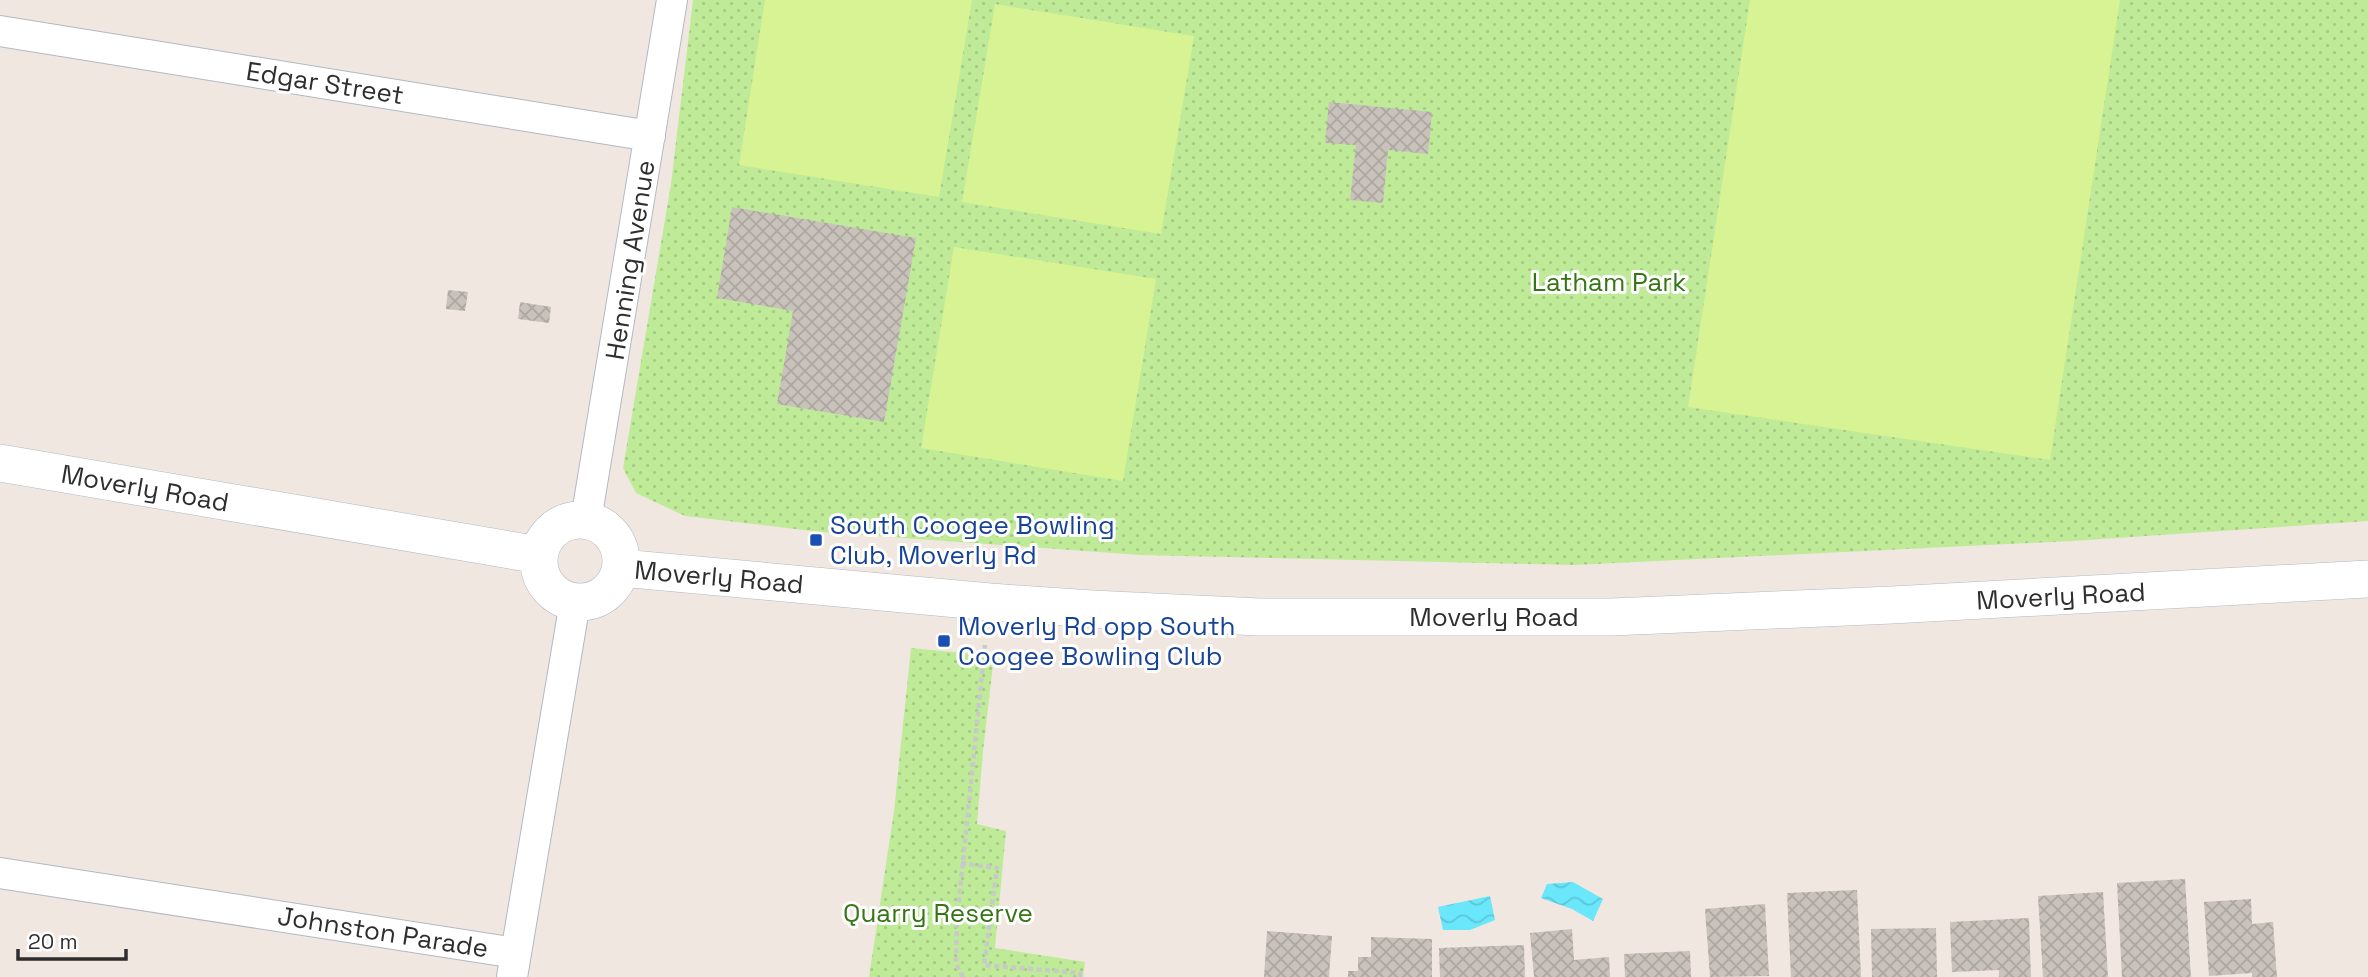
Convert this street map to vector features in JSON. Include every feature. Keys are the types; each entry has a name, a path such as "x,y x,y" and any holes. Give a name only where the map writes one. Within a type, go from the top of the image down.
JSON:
{"street":[{"name":"Henning Avenue","path":"586,520 672,0"},
{"name":"Edgar Street","path":"0,31 650,135"},
{"name":"Moverly Road","path":"0,463 539,555"},
{"path":"586,520 610,532 622,555 621,568 617,580 600,598 575,602 562,599 544,581 539,568 539,555 543,543 561,524 586,520"},
{"name":"Moverly Road","path":"621,568 1092,610 1259,617 1612,617 2368,579"},
{"path":"514,965 575,602"},
{"name":"Johnston Parade","path":"0,873 514,965"}],"path":[{"path":"963,977 956,964 961,863 985,645"},
{"path":"961,863 997,868 984,965 1080,973 1080,977"}],"green space":[{"name":"Latham Park","path":"693,0 2368,0 2368,521 2072,541 1574,565 1140,555 821,532 685,516 636,493 623,468 671,184"},
{"path":"765,0 972,0 939,197 739,165"},
{"path":"1750,0 2120,0 2050,460 1688,407"},
{"path":"995,4 1194,36 1161,234 962,202"},
{"path":"954,247 1156,279 1123,481 921,448"},
{"name":"Quarry Reserve","path":"911,648 994,656 977,824 1006,831 995,948 1085,962 1083,977 869,977 894,811"}],"water":[{"path":"1573,882 1603,899 1593,921 1572,909 1541,898 1547,884"},
{"path":"1490,896 1495,920 1470,930 1443,930 1438,907"}],"building":[{"path":"1329,102 1432,112 1428,154 1388,150 1383,203 1350,200 1356,145 1325,143"},
{"path":"732,207 916,238 884,422 777,404 793,311 717,298"},
{"path":"448,290 468,292 465,311 446,309"},
{"path":"520,302 551,307 549,323 518,319"},
{"path":"2185,879 2191,977 2122,977 2117,883"},
{"path":"1857,890 1861,977 1791,977 1787,893"},
{"path":"2103,892 2108,977 2043,977 2038,896"},
{"path":"2251,899 2252,924 2273,922 2277,977 2252,977 2252,973 2209,976 2204,902"},
{"path":"1765,904 1769,976 1710,977 1705,909"},
{"path":"2029,918 2031,977 1999,977 1999,970 1952,972 1950,922"},
{"path":"1936,928 1937,977 1872,977 1871,929"},
{"path":"1572,929 1574,960 1609,957 1610,977 1534,977 1530,933"},
{"path":"1267,931 1332,936 1329,977 1264,977"},
{"path":"1371,937 1432,939 1432,977 1348,977 1348,971 1358,971 1358,957 1371,957"},
{"path":"1524,945 1525,977 1440,977 1439,948"},
{"path":"1690,951 1691,977 1625,977 1624,954"}],"place":[{"name":"South Coogee Bowling Club, Moverly Rd","path":"816,540"},
{"name":"Moverly Rd opp South Coogee Bowling Club","path":"944,641"}]}
